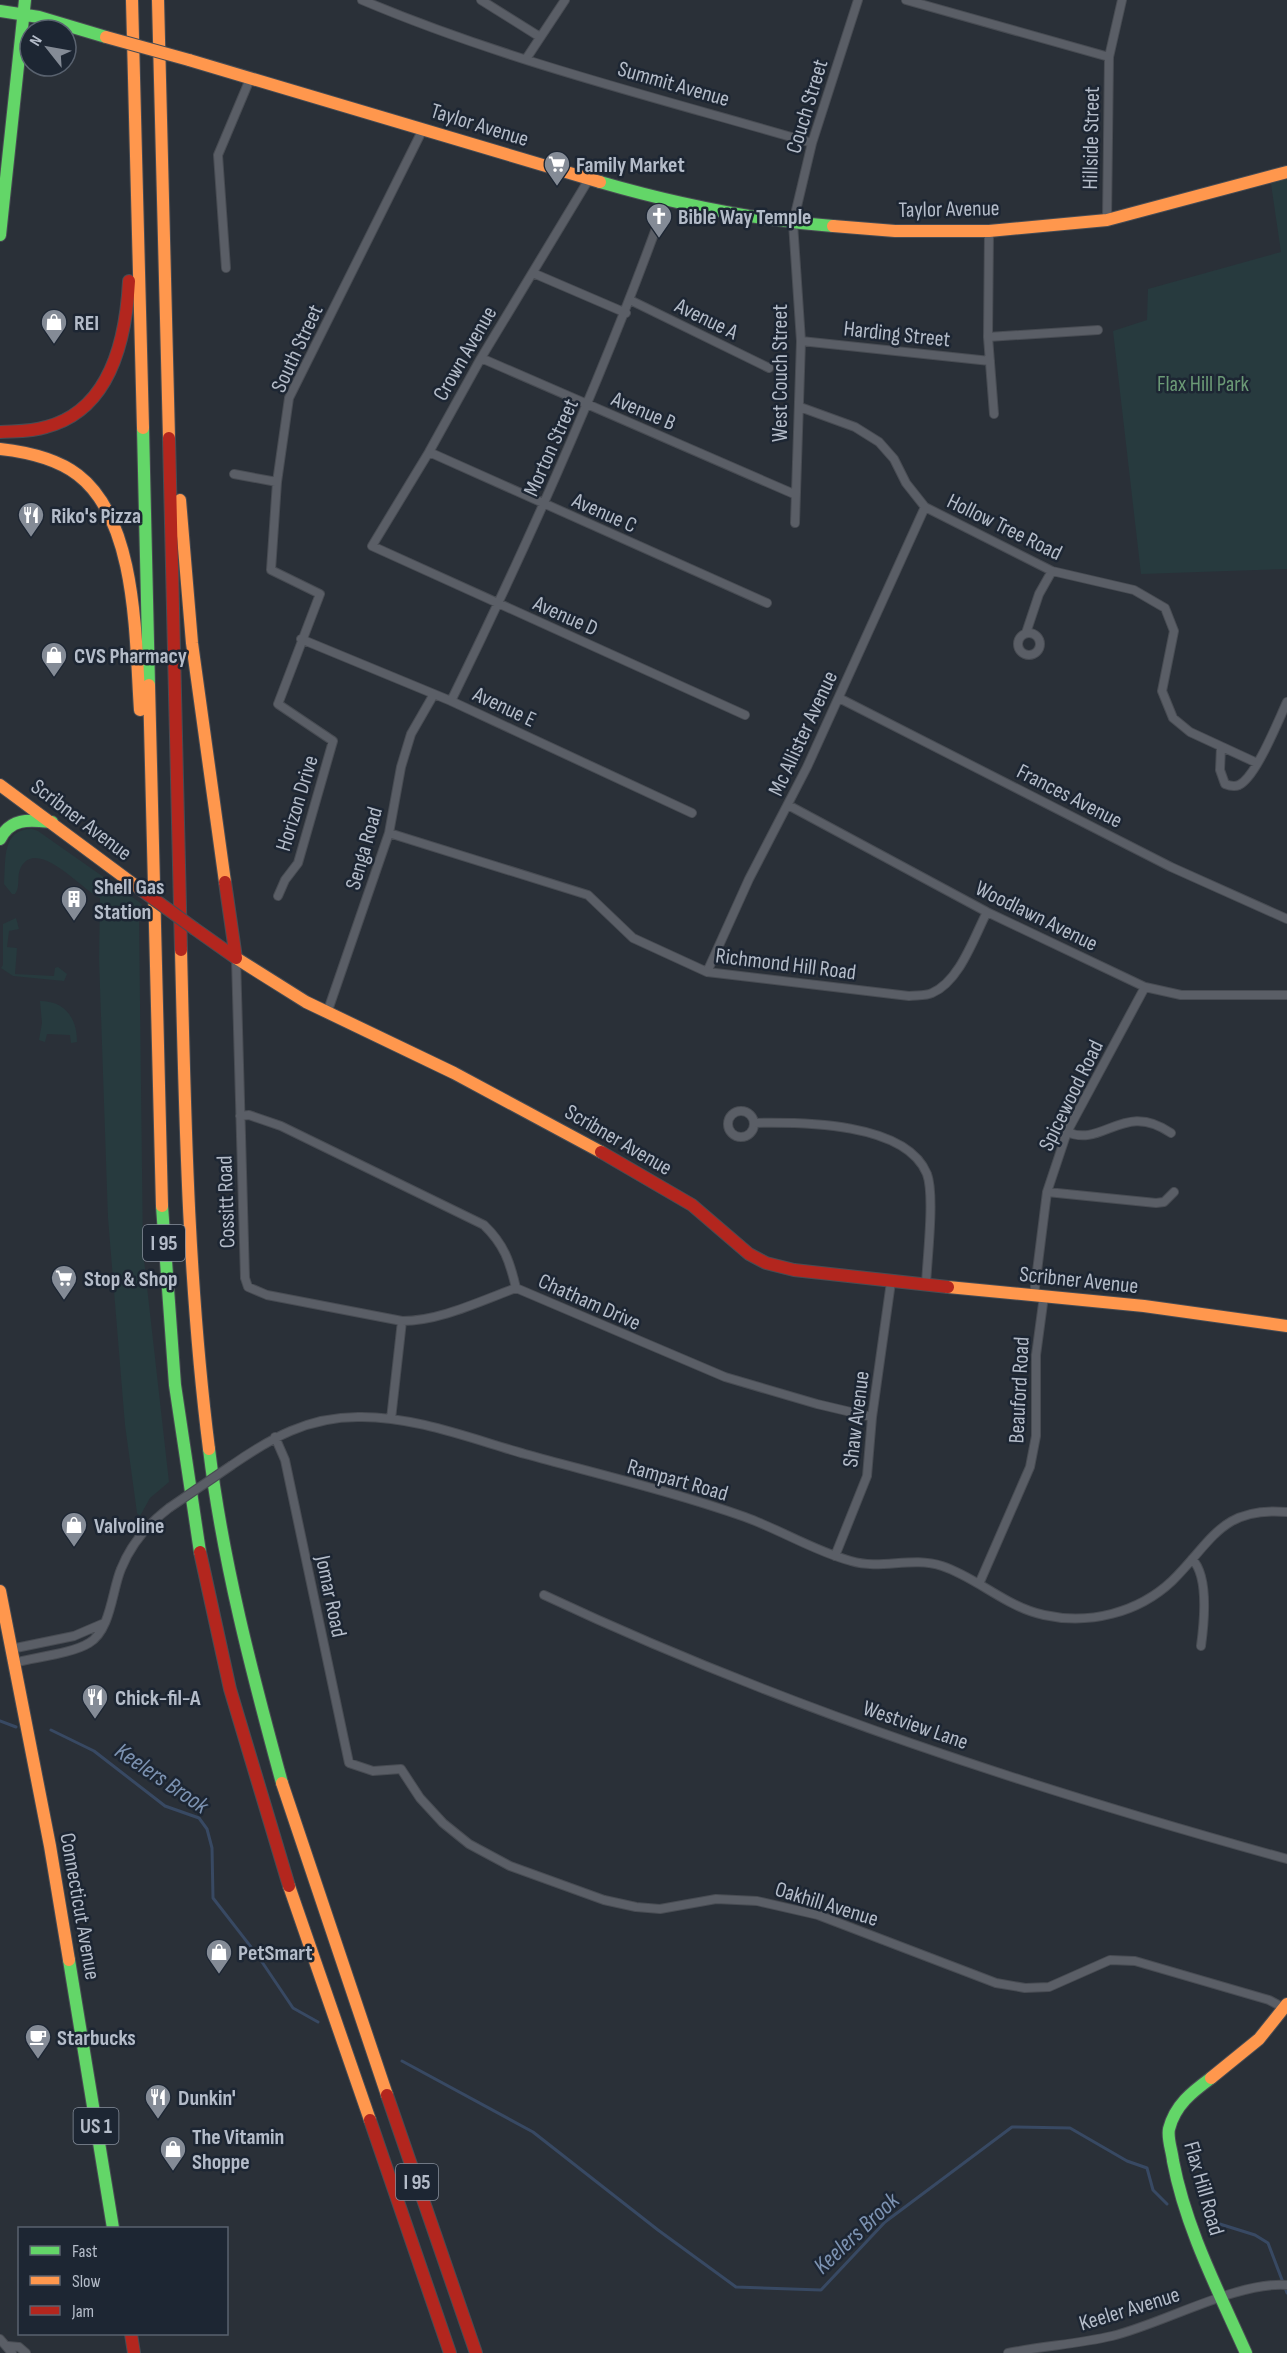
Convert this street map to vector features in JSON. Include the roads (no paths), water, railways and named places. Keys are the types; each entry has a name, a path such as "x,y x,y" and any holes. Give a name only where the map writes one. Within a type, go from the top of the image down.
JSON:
{"main road":[{"path":"0,235 25,0"},
{"name":"I 95","path":"132,0 167,1297 181,1436 204,1575 232,1700 265,1813 450,2353"},
{"name":"I 95","path":"158,0 188,1223 197,1352 213,1479 244,1640 287,1798 476,2353"},
{"name":"Taylor Avenue","path":"0,11 22,14 189,60 666,201 793,223 895,231 988,231 1107,220 1287,171"},
{"path":"0,432 42,429 78,414 104,385 114,364 129,298 134,92"},
{"path":"165,307 192,643 236,958"},
{"path":"0,449 38,455 74,472 92,490 108,515 132,599 153,834"},
{"name":"Scribner Avenue","path":"0,785 54,822 140,889 236,958 327,1013 454,1073 610,1157 692,1205 758,1260 794,1270 891,1282 1144,1306 1287,1326"},
{"path":"0,839 7,826 15,822 54,822"},
{"name":"Connecticut Avenue","path":"0,1591 51,1846 113,2227"},
{"name":"Flax Hill Road","path":"1246,2353 1193,2234 1169,2146 1169,2125 1175,2110 1190,2093 1241,2056 1286,2006"},
{"path":"131,2335 134,2353"}],"street":[{"name":"Summit Avenue","path":"362,0 413,22 526,58 812,143"},
{"path":"481,0 540,37"},
{"path":"526,58 565,0"},
{"name":"Couch Street","path":"793,223 812,143 858,0"},
{"path":"906,0 1109,57"},
{"name":"Hillside Street","path":"1107,220 1109,57 1122,0"},
{"path":"226,268 218,155 250,79"},
{"name":"South Street","path":"300,639 320,594 271,570 277,482 289,398 423,129"},
{"name":"Crown Avenue","path":"372,546 429,452 481,358 589,179"},
{"name":"Morton Street","path":"452,701 499,604 588,406 626,313 666,201"},
{"name":"West Couch Street","path":"793,223 801,341 800,407 794,494 795,523"},
{"path":"988,231 988,337 994,414"},
{"path":"533,273 626,313"},
{"name":"Avenue A","path":"630,300 769,369"},
{"path":"988,337 1098,330"},
{"name":"Harding Street","path":"801,341 990,361"},
{"name":"Avenue B","path":"481,358 794,494"},
{"name":"Hollow Tree Road","path":"800,407 855,427 879,442 894,459 906,483 925,507 1052,571 1134,590 1165,608 1174,631 1162,690 1173,718 1190,732 1257,763"},
{"name":"Avenue C","path":"429,452 767,603"},
{"path":"234,474 277,482"},
{"name":"Mc Allister Avenue","path":"707,972 749,879 788,805 839,698 925,507"},
{"name":"Avenue D","path":"372,546 745,715"},
{"path":"1026,633 1039,594 1052,571"},
{"name":"Avenue E","path":"300,639 452,701 692,813"},
{"name":"Horizon Drive","path":"278,897 285,880 298,863 333,741 278,704 300,639"},
{"name":"Senga Road","path":"327,1013 389,833 401,767 411,734 434,694"},
{"name":"Frances Avenue","path":"839,698 1171,867 1287,919"},
{"path":"1221,747 1220,770 1225,784 1233,786 1241,784 1257,763 1287,702"},
{"name":"Woodlawn Avenue","path":"788,805 987,912 1145,987 1181,995 1287,994"},
{"name":"Richmond Hill Road","path":"389,833 588,895 633,938 707,972 909,996 930,994 945,986 987,912"},
{"name":"Cossitt Road","path":"236,958 245,1278 248,1287 267,1295 402,1321 417,1321 516,1288"},
{"name":"Spicewood Road","path":"1039,1296 1047,1192 1067,1132 1145,987"},
{"name":"Chatham Drive","path":"240,1116 249,1115 281,1126 484,1225 499,1239 508,1257 516,1288 725,1377 817,1404 872,1417"},
{"path":"1067,1132 1075,1135 1091,1134 1132,1120 1156,1123 1171,1133"},
{"path":"754,1123 797,1122 872,1133 901,1144 918,1160 927,1175 930,1191 926,1285"},
{"path":"1047,1192 1156,1203 1164,1202 1174,1192"},
{"name":"Shaw Avenue","path":"835,1556 867,1476 872,1417 891,1282"},
{"name":"Beauford Road","path":"979,1584 1030,1467 1036,1436 1039,1296"},
{"path":"391,1419 402,1321"},
{"name":"Rampart Road","path":"14,1663 83,1646 100,1633 110,1610 124,1562 139,1536 169,1508 275,1437 302,1425 356,1416 391,1419 433,1428 720,1509 835,1556 863,1564 930,1563 945,1567 1012,1604 1036,1614 1063,1618 1092,1618 1121,1611 1152,1596 1171,1582 1216,1530 1234,1519 1256,1512 1287,1512"},
{"name":"Jomar Road","path":"275,1437 285,1460 349,1763"},
{"path":"1192,1559 1198,1565 1202,1584 1204,1623 1201,1646"},
{"name":"Westview Lane","path":"544,1595 631,1635 903,1741 1171,1826 1287,1859"},
{"path":"11,1649 74,1636 102,1624"},
{"name":"Oakhill Avenue","path":"349,1763 373,1771 400,1769 420,1798 443,1823 469,1844 510,1866 604,1900 660,1909 716,1899 757,1901 818,1915 996,1983 1025,1988 1050,1987 1110,1960 1135,1961 1286,2006"},
{"name":"Keeler Avenue","path":"1008,2353 1113,2336 1223,2297 1284,2285"},
{"path":"0,2339 10,2350 19,2347 26,2353"}],"waterway":[{"name":"Keelers Brook","path":"0,1721 16,1727"},
{"name":"Keelers Brook","path":"51,1730 94,1751 165,1806 199,1818 207,1829 212,1848 213,1898 258,1956 293,2008 318,2022"},
{"name":"Keelers Brook","path":"402,2061 533,2132 658,2230 736,2287 821,2290 885,2222 1012,2127 1070,2128 1127,2161 1147,2168 1153,2190 1167,2204"},
{"name":"Keelers Brook","path":"1207,2220 1255,2235 1268,2243 1287,2293"}],"place":[{"name":"Family Market","path":"557,187"},
{"name":"Bible Way Temple","path":"659,239"},
{"name":"REI","path":"54,345"},
{"name":"Riko's Pizza","path":"31,538"},
{"name":"CVS Pharmacy","path":"54,678"},
{"name":"Shell Gas Station","path":"74,922"},
{"name":"Stop & Shop","path":"64,1301"},
{"name":"Valvoline","path":"74,1548"},
{"name":"Chick-fil-A","path":"95,1720"},
{"name":"PetSmart","path":"219,1975"},
{"name":"Starbucks","path":"38,2060"},
{"name":"Dunkin'","path":"158,2120"},
{"name":"The Vitamin Shoppe","path":"173,2172"}],"park label":[{"name":"Flax Hill Park","path":"1203,383"}]}
